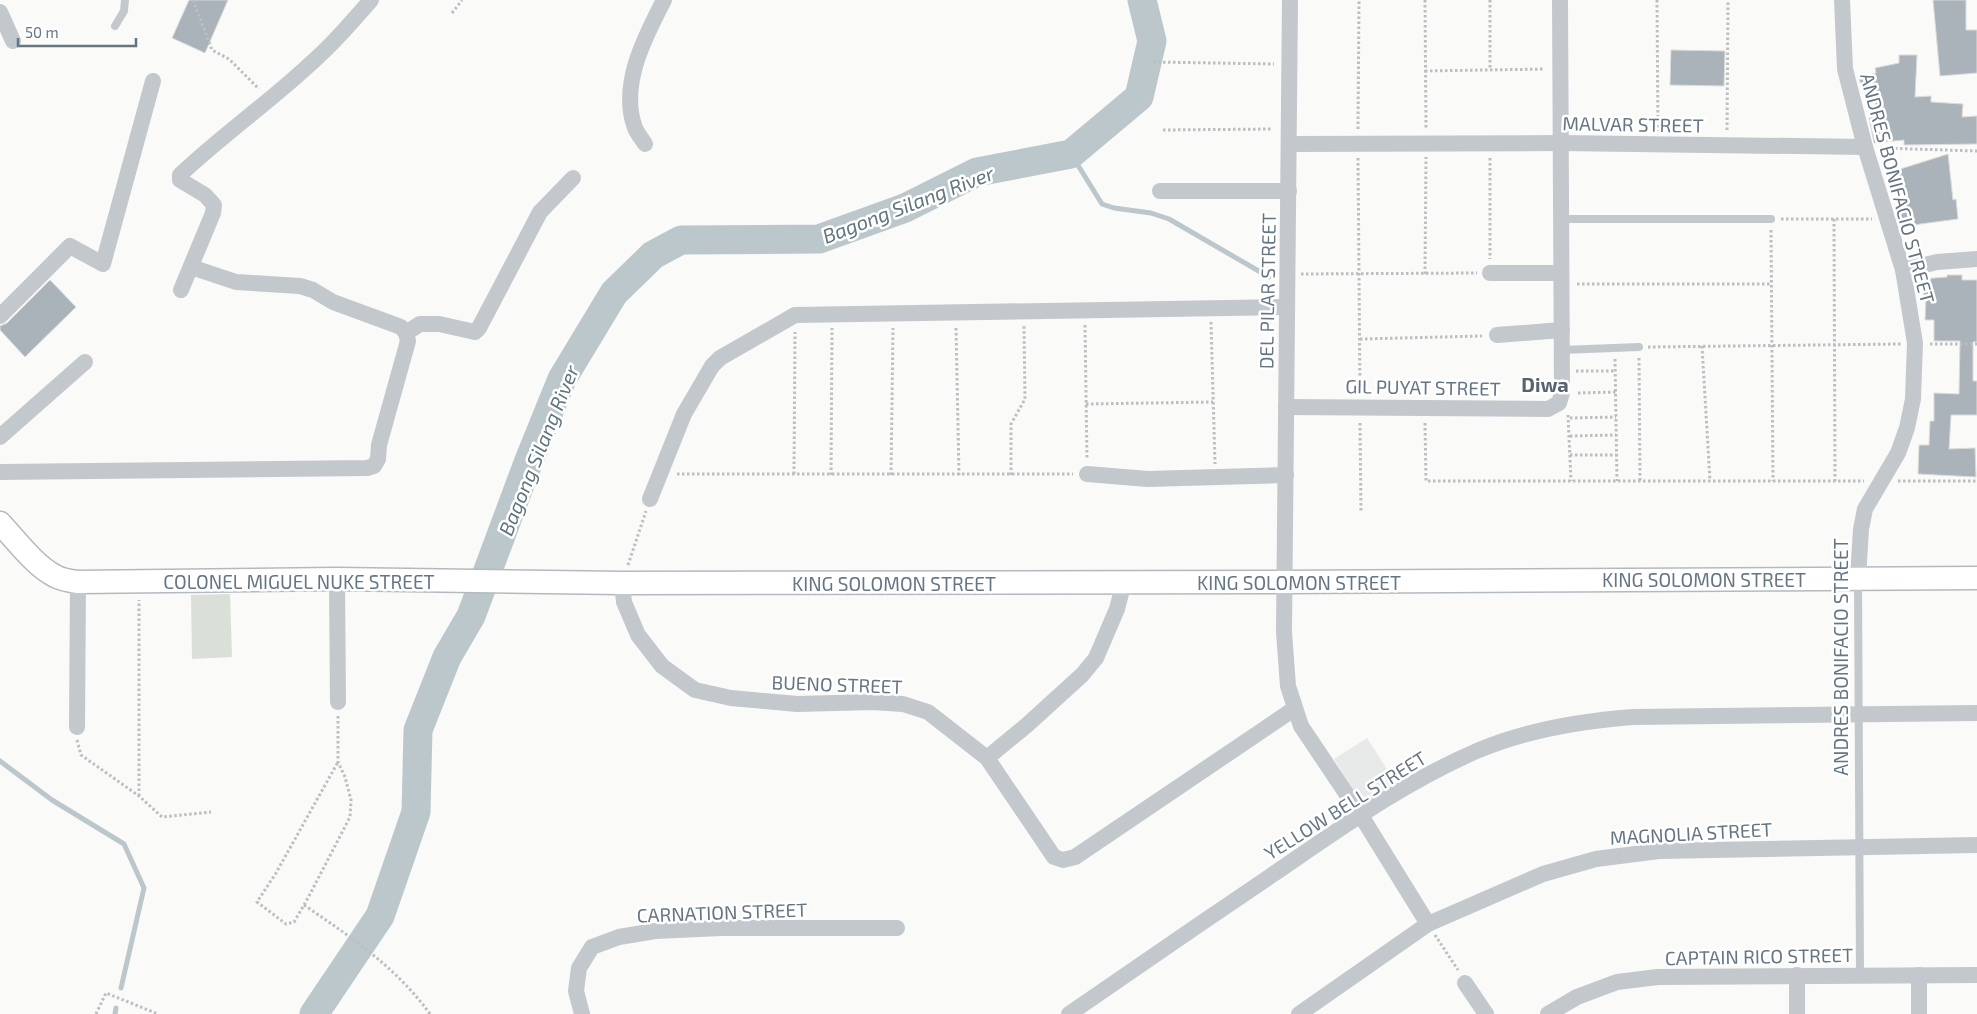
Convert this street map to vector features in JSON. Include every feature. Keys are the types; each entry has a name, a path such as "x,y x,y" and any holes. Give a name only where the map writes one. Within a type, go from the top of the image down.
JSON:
{"street":[{"path":"181,290 213,213 214,205 205,195 180,180 180,176 204,152 306,68 336,40 371,0"},
{"path":"645,144 635,128 631,110 630,88 640,51 649,28 664,0"},
{"name":"DEL PILAR STREET","path":"1290,0 1285,582 1285,661 1288,686 1294,709 1310,740 1360,814 1428,924"},
{"path":"1560,0 1562,330 1560,398"},
{"name":"ANDRES BONIFACIO STREET","path":"1842,0 1845,69 1865,147 1902,270 1915,343 1913,399 1907,428 1898,454 1865,510 1861,529 1858,578"},
{"path":"0,12 13,41"},
{"path":"0,316 70,246 103,264 153,81"},
{"name":"MALVAR STREET","path":"1289,137 1358,144 1561,143 1865,147"},
{"path":"406,334 420,324 439,324 475,332 480,328 540,212 573,178"},
{"path":"1160,191 1288,191"},
{"path":"1902,270 1937,262 1977,259"},
{"path":"0,472 370,468 374,466 378,459 379,445 408,341 406,334 400,327 333,302 305,287 236,282 191,267"},
{"path":"1490,273 1561,278"},
{"path":"650,499 658,474 684,414 716,361 795,315 1287,307"},
{"path":"1497,335 1562,330"},
{"path":"0,437 84,362"},
{"name":"GIL PUYAT STREET","path":"1286,407 1360,406 1548,409 1560,398"},
{"path":"1087,474 1148,479 1286,475"},
{"name":"COLONEL MIGUEL NUKE STREET","path":"0,522 42,567 54,576 78,582 337,579 622,584"},
{"name":"KING SOLOMON STREET","path":"622,584 1977,578"},
{"path":"337,579 338,702"},
{"path":"77,727 78,582"},
{"path":"987,758 1027,725 1075,681 1096,658 1117,609 1124,582"},
{"name":"BUENO STREET","path":"622,584 624,602 638,635 662,666 695,690 731,698 797,704 873,702 903,704 928,712 987,758 1054,857 1064,860 1075,857 1294,709"},
{"name":"YELLOW BELL STREET","path":"1069,1014 1360,814 1439,768 1480,750 1523,735 1592,720 1633,717 1977,713"},
{"name":"MAGNOLIA STREET","path":"1298,1014 1428,924 1543,874 1602,858 1659,851 1977,845"},
{"name":"CARNATION STREET","path":"582,1014 576,991 579,968 592,947 618,937 655,932 721,928 897,928"},
{"path":"1919,975 1919,1014"},
{"name":"CAPTAIN RICO STREET","path":"1548,1014 1577,997 1617,982 1658,977 1977,975"},
{"path":"1797,1014 1798,976"},
{"path":"1466,983 1486,1014"}],"lane":[{"path":"115,26 124,11 125,0"},
{"path":"1561,220 1770,219"},
{"path":"1562,350 1639,347"},
{"name":"ANDRES BONIFACIO STREET","path":"1858,578 1860,976"}],"path":[{"path":"193,0 212,50 229,60 268,99"},
{"path":"452,13 462,0"},
{"path":"1360,0 1358,144 1362,512"},
{"path":"1490,0 1490,70"},
{"path":"1657,0 1658,144"},
{"path":"1727,145 1728,0"},
{"path":"1153,62 1290,64"},
{"path":"1426,71 1561,69"},
{"path":"1162,130 1289,137"},
{"path":"1288,274 1490,273 1490,143"},
{"path":"1865,147 1977,151"},
{"path":"1773,482 1770,219 1888,219"},
{"path":"1834,219 1835,482"},
{"path":"1561,278 1771,284"},
{"path":"1211,308 1215,477"},
{"path":"658,474 1087,474 1085,310"},
{"path":"1012,475 1011,424 1025,399 1024,311"},
{"path":"955,313 959,475"},
{"path":"892,475 894,314"},
{"path":"794,474 795,315"},
{"path":"831,475 832,315"},
{"path":"1360,339 1497,335"},
{"path":"1640,481 1639,347 1915,343 1977,344"},
{"path":"1702,346 1710,481"},
{"path":"1615,348 1617,481"},
{"path":"1562,372 1616,371"},
{"path":"1571,481 1570,418 1560,398 1616,392"},
{"path":"1086,404 1213,402"},
{"path":"1424,407 1426,482 1977,481"},
{"path":"1570,418 1616,417"},
{"path":"1570,436 1616,435"},
{"path":"1570,455 1617,455"},
{"path":"622,584 650,499"},
{"path":"139,582 139,796"},
{"path":"338,702 338,762 345,777 351,800 350,817 294,922 286,924 257,902 276,873 338,762"},
{"path":"77,727 78,748 81,755 139,796 162,818 211,812"},
{"path":"304,905 392,969 417,996 430,1014"},
{"path":"1428,924 1466,983"},
{"path":"96,1014 106,993 158,1014"}],"shaded area":[{"path":"230,594 232,657 192,659 191,595"},
{"path":"1367,738 1397,785 1364,806 1334,759"}],"building":[{"path":"189,0 228,0 205,53 172,38"},
{"path":"1933,0 1966,0 1966,30 1977,30 1977,73 1940,76"},
{"path":"1671,50 1725,51 1724,86 1670,85"},
{"path":"1899,55 1917,55 1915,97 1931,96 1931,102 1963,104 1962,117 1977,116 1977,144 1904,145 1904,140 1874,143 1869,118 1877,117 1873,89 1863,92 1859,78 1876,73 1875,68 1899,63"},
{"path":"1948,154 1953,200 1956,199 1958,219 1920,224 1901,229 1896,214 1906,211 1894,171"},
{"path":"1947,275 1962,275 1962,280 1977,280 1977,342 1973,342 1973,381 1977,381 1977,415 1951,415 1949,449 1975,448 1976,477 1918,474 1919,445 1929,445 1930,421 1934,421 1934,393 1959,394 1960,341 1934,341 1934,320 1925,320 1926,298 1924,299 1922,279 1947,277"},
{"path":"50,280 76,307 25,357 0,330 0,326 7,323"}],"waterway":[{"name":"Bagong Silang River","path":"314,1014 380,916 416,812 418,730 447,657 471,616 528,463 562,379 614,293 653,255 681,240 819,239 905,208 977,172 1071,154 1139,97 1152,41 1142,0"},
{"path":"1071,154 1102,204 1114,208 1151,213 1169,219 1269,277"},
{"path":"0,761 52,800 124,844 144,888 121,988"},
{"path":"115,1014 116,1008"}],"district":[{"name":"Diwa","path":"1545,384"}]}
